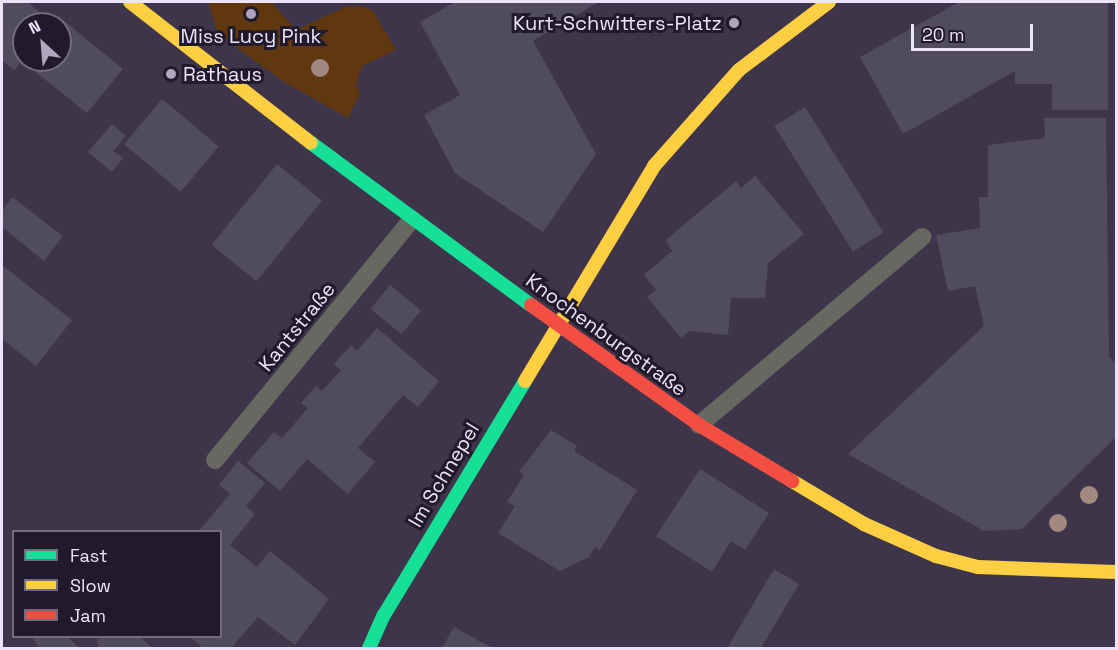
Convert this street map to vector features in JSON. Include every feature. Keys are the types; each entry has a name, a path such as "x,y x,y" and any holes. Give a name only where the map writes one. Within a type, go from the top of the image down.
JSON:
{"street":[{"name":"Knochenburgstraße","path":"130,2 412,219 558,325 699,425 864,524 936,556 1017,571 1116,572"},
{"path":"558,325 654,166 699,110 739,70 805,24 829,2"},
{"name":"Im Schnepel","path":"369,648 384,615 558,325"}],"lane":[{"name":"Kantstraße","path":"215,460 412,219"},
{"path":"699,425 922,237"}],"shaded area":[{"path":"208,2 271,2 296,30 347,6 364,7 373,11 396,50 362,66 356,84 360,93 348,118 281,80 218,34"}],"building":[{"path":"2,2 27,2 39,12 12,12 12,68 2,60"},
{"path":"455,2 599,2 533,41 596,154 543,232 455,173 424,115 460,95 420,22"},
{"path":"959,2 1108,2 1108,110 1052,110 1052,84 1015,84 1015,71 903,134 860,57"},
{"path":"72,27 123,69 87,113 36,72 72,72"},
{"path":"162,99 219,147 181,192 124,144"},
{"path":"805,107 883,233 853,252 774,126"},
{"path":"1044,118 1106,118 1109,356 1116,364 1116,437 1022,529 984,531 848,454 984,326 975,286 948,291 936,235 980,228 979,197 988,197 988,145 1045,138"},
{"path":"112,124 126,136 113,151 123,158 112,172 88,152"},
{"path":"277,164 322,201 257,281 212,245"},
{"path":"755,176 804,234 768,263 765,298 731,298 728,335 690,331 681,338 647,297 656,290 644,275 672,251 666,240 736,181 741,188"},
{"path":"12,197 63,236 44,261 2,227 2,211"},
{"path":"2,265 72,320 36,366 2,339"},
{"path":"390,285 421,310 402,334 370,309"},
{"path":"377,328 439,381 418,407 403,395 358,448 375,462 348,494 307,459 280,491 247,463 274,432 282,438 308,408 301,403 316,386 322,391 341,370 334,364 351,345 357,351"},
{"path":"551,430 577,446 574,451 637,490 600,550 595,547 589,557 560,571 498,533 515,506 507,502 524,475 519,472"},
{"path":"238,461 265,483 246,506 255,514 230,545 257,567 270,551 329,599 295,645 258,617 231,648 203,648 191,638 222,638 222,530 200,530 230,494 219,485"},
{"path":"700,469 769,513 745,550 731,541 712,572 656,536"},
{"path":"774,569 799,584 761,648 727,648"},
{"path":"454,627 483,643 494,648 442,648"},
{"path":"32,638 69,638 79,648 39,648"},
{"path":"100,638 142,638 152,648 99,648 97,641"}],"traffic: fast":[{"path":"311,143 531,305"},
{"path":"369,648 384,615 525,381"}],"traffic: slow":[{"path":"130,2 311,143"},
{"path":"525,381 654,166 739,70 829,2"},
{"path":"792,481 864,524 936,556 978,567 1116,572"}],"traffic: jam":[{"path":"531,305 699,425 792,481"}],"place":[{"name":"Miss Lucy Pink","path":"251,14"},
{"name":"Kurt-Schwitters-Platz","path":"734,23"},
{"name":"Rathaus","path":"171,74"}]}
